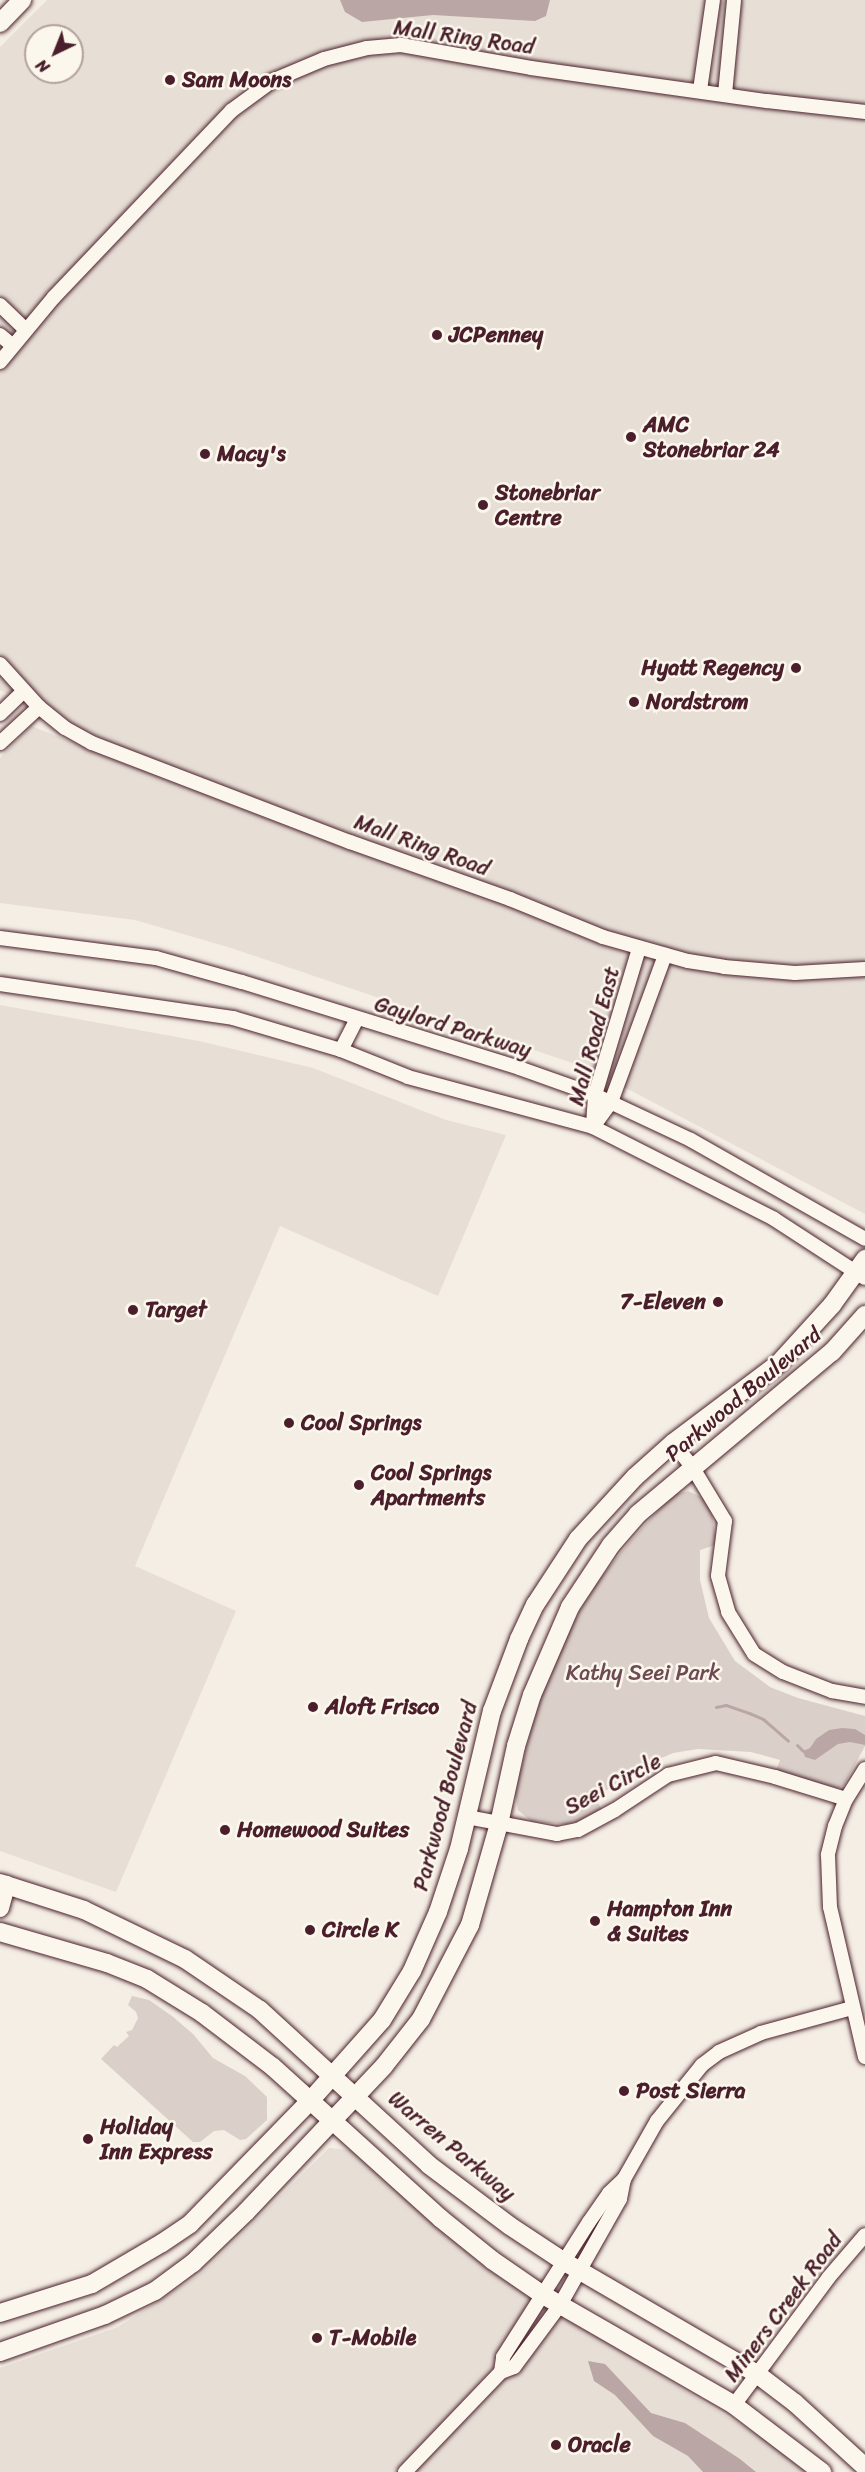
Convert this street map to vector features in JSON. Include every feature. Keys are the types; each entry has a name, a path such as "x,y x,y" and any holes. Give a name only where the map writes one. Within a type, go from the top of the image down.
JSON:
{"main road":[{"path":"0,23 22,0"},
{"name":"Parkwood Boulevard","path":"0,2313 92,2284 190,2224 310,2101 382,2020 412,1971 438,1912 467,1817 492,1712 519,1639 535,1605 578,1539 635,1477 672,1443 779,1363 862,1269"},
{"name":"Parkwood Boulevard","path":"0,2352 105,2315 155,2290 193,2263 246,2212 333,2121 421,2019 470,1925 499,1824 516,1746 532,1695 570,1607 617,1537 638,1514 832,1353 865,1315"},
{"path":"0,1908 3,1884"},
{"name":"Warren Parkway","path":"3,1884 84,1910 185,1959 260,2010 429,2164 563,2261 757,2374 795,2403 865,2466"},
{"path":"0,1932 79,1953 147,1979 225,2028 465,2239 543,2295 734,2405 822,2472"},
{"path":"92,2284 105,2315"}],"street":[{"path":"700,90 713,0"},
{"path":"725,94 734,0"},
{"name":"Mall Ring Road","path":"0,362 25,329 231,111 272,81 300,67 367,48 401,45 531,68 865,112"},
{"path":"0,305 25,329"},
{"path":"0,335 12,345"},
{"name":"Mall Ring Road","path":"0,664 39,707 75,734 127,758 639,948 724,967 768,972 795,973 865,969"},
{"path":"0,714 23,692"},
{"path":"0,743 39,707"},
{"name":"Gaylord Parkway","path":"0,938 156,958 242,982 509,1065 595,1095 691,1140 865,1239"},
{"name":"Mall Road East","path":"593,1127 595,1095 639,948"},
{"name":"Mall Road East","path":"593,1127 611,1102 665,955"},
{"path":"0,984 233,1018 341,1050 408,1077 593,1127 774,1220 862,1269"},
{"path":"341,1050 357,1019"},
{"path":"672,1443 693,1468 725,1521 718,1576 728,1612 754,1654 783,1672 832,1691 865,1697"},
{"name":"Seei Circle","path":"467,1817 557,1834 578,1830 615,1810 668,1775 716,1763 776,1777 846,1799"},
{"path":"865,1769 846,1799 835,1826 829,1866 830,1907 865,2057"},
{"path":"501,2372 503,2357 563,2261 609,2193 624,2179 657,2121 702,2065 719,2052 761,2033 852,2008"},
{"path":"405,2472 501,2372 514,2367 560,2305 620,2199 624,2179"},
{"name":"Miners Creek Road","path":"734,2405 829,2277 865,2235"}],"shaded area":[{"path":"47,0 865,0 865,1214 590,1069 231,948 135,920 0,903 0,758 31,726 265,817 0,690 0,47"},
{"path":"340,0 550,0 546,16 535,21 433,15 362,22 345,12"},
{"path":"0,1005 199,1041 313,1068 446,1120 506,1135 438,1296 280,1226 135,1566 236,1611 116,1892 0,1851"},
{"path":"855,1729 865,1735 865,1745 850,1742 838,1744 815,1760 805,1757 803,1751 810,1748 816,1739 829,1730"},
{"path":"329,2148 353,2150 571,2321 785,2452 805,2472 0,2472 0,2368 118,2327 202,2273"},
{"path":"588,2361 605,2364 651,2413 685,2423 756,2472 703,2472 688,2456 653,2436 615,2395 594,2381"}],"green space":[{"name":"Kathy Seei Park","path":"688,1491 703,1498 711,1510 716,1539 715,1545 700,1550 700,1580 709,1618 735,1661 770,1687 798,1698 865,1716 865,1746 844,1785 838,1788 775,1773 780,1760 751,1752 698,1749 673,1753 641,1767 595,1798 603,1811 591,1818 567,1824 532,1822 518,1810 515,1793 539,1697 569,1629 596,1584 627,1545 672,1495"},
{"path":"132,1996 149,2000 172,2016 193,2034 213,2058 245,2076 267,2097 267,2120 246,2139 240,2140 224,2130 214,2131 200,2142 193,2142 101,2059 114,2045 117,2047 129,2036 126,2032 132,2030 138,2018 136,2012 128,2005"}],"waterway":[{"path":"716,1707 726,1705 763,1719 788,1741"},
{"path":"797,1745 803,1751"}],"place":[{"name":"Sam Moons","path":"170,80"},
{"name":"JCPenney","path":"437,335"},
{"name":"AMC Stonebriar 24","path":"631,437"},
{"name":"Macy's","path":"205,454"},
{"name":"Stonebriar Centre","path":"483,505"},
{"name":"Hyatt Regency","path":"796,668"},
{"name":"Nordstrom","path":"634,702"},
{"name":"7-Eleven","path":"718,1302"},
{"name":"Target","path":"133,1310"},
{"name":"Cool Springs","path":"289,1423"},
{"name":"Cool Springs Apartments","path":"359,1485"},
{"name":"Aloft Frisco","path":"313,1707"},
{"name":"Homewood Suites","path":"225,1830"},
{"name":"Hampton Inn & Suites","path":"595,1921"},
{"name":"Circle K","path":"310,1930"},
{"name":"Post Sierra","path":"624,2091"},
{"name":"Holiday Inn Express","path":"88,2139"},
{"name":"T-Mobile","path":"317,2338"},
{"name":"Oracle","path":"556,2445"}]}
